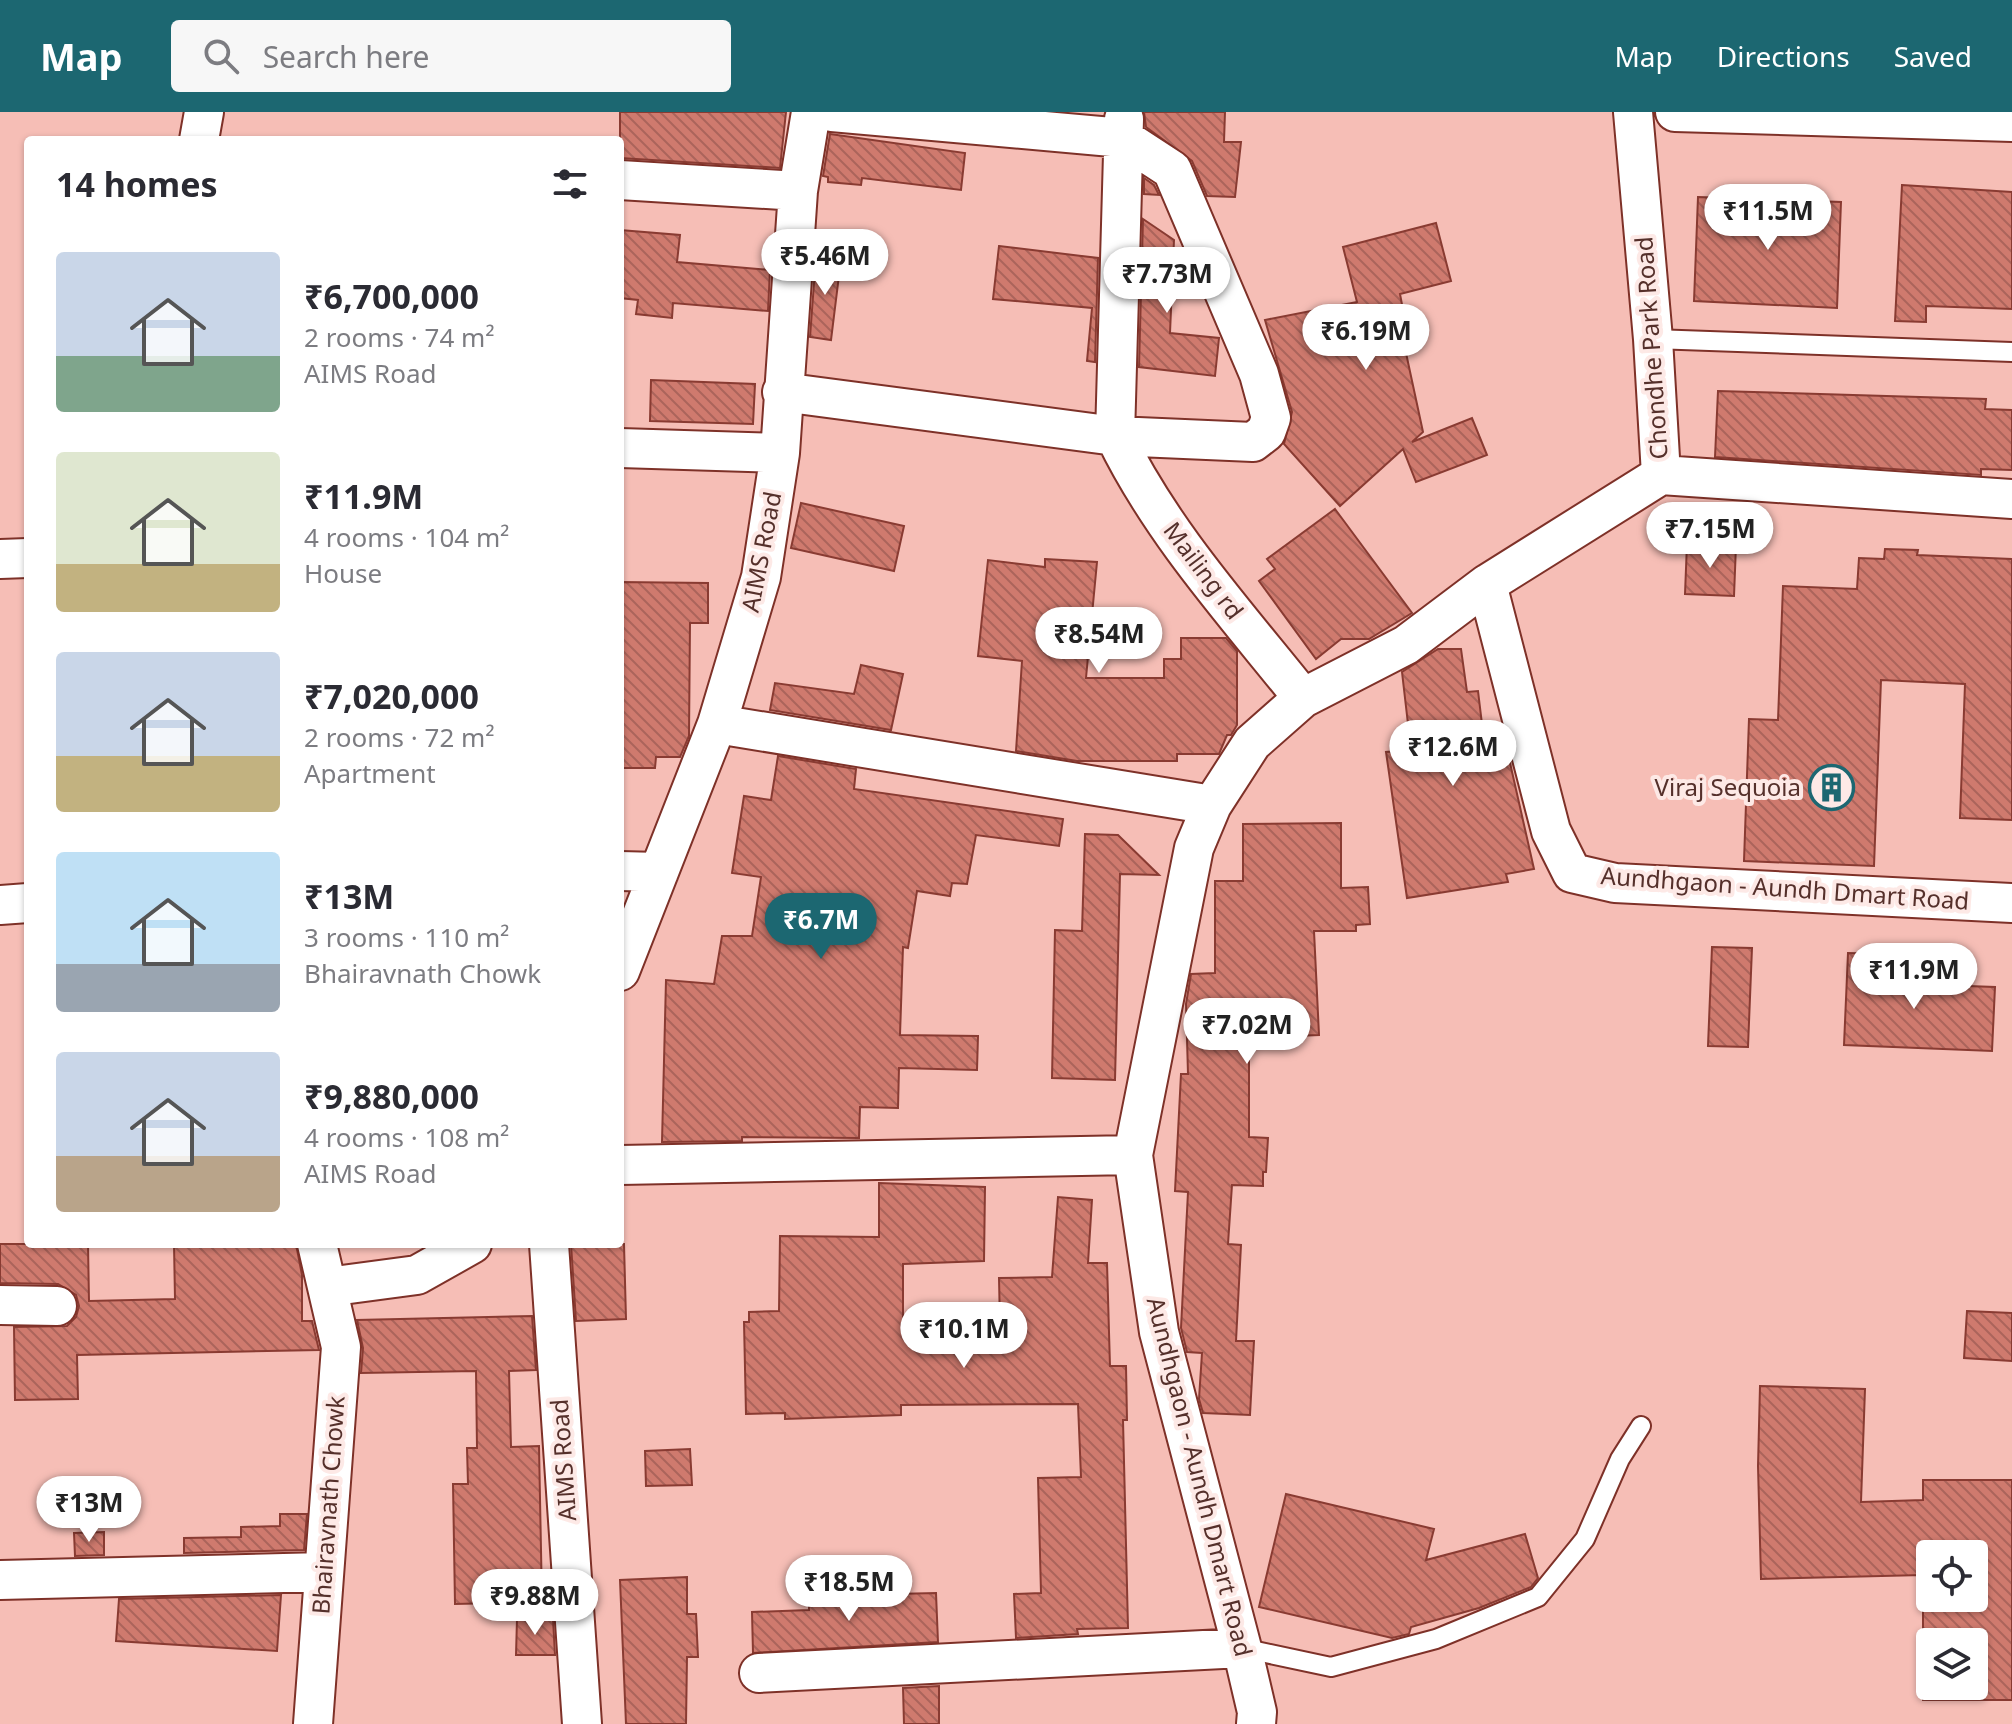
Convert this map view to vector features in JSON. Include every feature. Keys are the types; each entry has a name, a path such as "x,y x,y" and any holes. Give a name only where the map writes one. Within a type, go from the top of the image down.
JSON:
{"street":[{"path":"200,136 204,112"},
{"name":"AIMS Road","path":"624,961 717,724 761,577 780,453 798,191 811,112"},
{"path":"782,392 1115,436 1253,442 1266,432 1271,418 1259,374 1172,170 1123,125 832,112"},
{"name":"Chondhe Park Road","path":"1303,698 1406,645 1487,584 1661,475 1653,339 1633,112"},
{"path":"1675,112 2012,122"},
{"path":"1115,436 1123,125"},
{"path":"624,180 798,191"},
{"name":"Mailing rd","path":"1115,436 1138,483 1185,551 1303,698"},
{"path":"624,448 780,453"},
{"path":"1661,475 2012,499"},
{"path":"0,559 24,558"},
{"name":"Aundhgaon - Aundh Dmart Road","path":"1487,584 1551,831 1572,873 1615,883 2012,903"},
{"name":"Aundhgaon - Aundh Dmart Road","path":"1256,1724 1257,1712 1242,1648 1159,1332 1133,1155 1194,848 1212,805 1252,743 1303,698"},
{"path":"717,724 1212,805"},
{"path":"624,871 659,872"},
{"path":"0,905 24,903"},
{"path":"624,1165 1133,1155"},
{"name":"Bhairavnath Chowk","path":"313,1724 341,1347 318,1248"},
{"path":"327,1287 417,1275 465,1248"},
{"name":"AIMS Road","path":"549,1248 582,1724"},
{"path":"0,1305 57,1306"},
{"path":"0,1580 324,1572"},
{"path":"759,1673 1242,1648"}],"lane":[{"path":"1653,339 2012,352"},
{"path":"1242,1648 1331,1667 1436,1639 1538,1597 1585,1539 1620,1459 1641,1426"}],"building":[{"path":"620,112 786,112 780,168 624,158 624,136 620,136"},
{"path":"1144,112 1225,112 1224,142 1241,142 1235,197 1207,196 1192,161 1146,127"},
{"path":"830,134 965,153 961,190 862,178 861,185 828,182 828,177 823,176"},
{"path":"1144,178 1154,185 1159,195 1144,194"},
{"path":"1902,185 2012,192 2012,309 1926,306 1926,322 1895,321"},
{"path":"1698,197 1841,202 1837,308 1694,301"},
{"path":"1143,219 1174,240 1170,333 1219,338 1215,376 1139,367"},
{"path":"1436,223 1451,281 1400,294 1411,352 1406,353 1423,432 1412,442 1472,418 1487,455 1416,482 1403,449 1340,506 1284,444 1292,412 1265,320 1357,302 1343,247"},
{"path":"624,230 680,235 677,262 770,270 768,311 673,303 672,318 636,314 638,300 624,298"},
{"path":"999,246 1098,258 1095,362 1087,361 1092,308 993,299"},
{"path":"816,256 841,259 831,340 810,337"},
{"path":"651,380 755,384 753,424 650,421"},
{"path":"1718,391 1986,399 1985,409 2012,410 2012,470 1981,469 1981,475 1715,457"},
{"path":"801,503 904,526 894,571 791,548"},
{"path":"1335,509 1412,613 1369,639 1341,639 1316,659 1259,581 1275,569 1267,559"},
{"path":"1687,543 1736,545 1734,596 1685,594"},
{"path":"1885,549 1918,550 1917,555 2012,559 2012,820 1960,818 1965,684 1881,680 1874,866 1744,861 1749,719 1778,720 1783,586 1857,589 1859,558 1884,559"},
{"path":"1045,559 1097,562 1086,678 1164,678 1164,659 1181,659 1181,638 1226,638 1237,651 1237,725 1231,735 1227,735 1219,754 1177,754 1177,761 1077,761 1016,751 1022,661 978,656 988,560 1045,567"},
{"path":"624,582 708,583 708,623 690,623 689,736 680,757 656,757 655,768 624,768"},
{"path":"1438,649 1461,649 1467,692 1478,691 1486,757 1508,754 1534,869 1506,874 1508,882 1407,898 1386,752 1411,750 1402,672"},
{"path":"861,665 903,674 891,730 770,710 775,683 854,694"},
{"path":"778,756 856,769 854,789 1063,819 1059,846 976,835 967,884 952,883 950,896 917,891 908,948 903,947 900,1035 978,1036 977,1070 899,1068 898,1108 860,1107 859,1138 742,1137 742,1141 662,1142 666,980 714,984 722,936 752,936 761,877 732,873 744,796 771,800"},
{"path":"1341,823 1341,888 1368,887 1370,924 1356,925 1356,931 1314,931 1319,1035 1249,1038 1249,1137 1268,1138 1266,1172 1263,1172 1263,1186 1232,1185 1228,1244 1241,1245 1236,1341 1254,1341 1250,1415 1203,1413 1199,1399 1202,1353 1187,1352 1181,1328 1188,1192 1175,1191 1181,1074 1188,1074 1186,1004 1191,974 1215,973 1215,881 1243,881 1243,824"},
{"path":"1085,834 1118,835 1159,875 1120,874 1115,1080 1052,1078 1055,930 1082,931"},
{"path":"1712,947 1752,948 1748,1047 1708,1046"},
{"path":"1848,953 1884,954 1883,983 1995,987 1992,1051 1844,1045"},
{"path":"879,1183 985,1187 984,1261 903,1264 903,1328 1000,1325 999,1278 1052,1277 1058,1197 1092,1200 1088,1263 1107,1263 1110,1366 1126,1366 1127,1420 1123,1420 1128,1628 1077,1629 1078,1634 1016,1638 1014,1594 1041,1593 1038,1478 1081,1477 1078,1404 901,1405 901,1415 785,1419 785,1413 746,1414 744,1322 749,1322 749,1312 779,1311 780,1236 879,1237"},
{"path":"0,1244 24,1244 24,1248 88,1248 89,1301 175,1299 174,1248 297,1248 302,1275 302,1321 312,1321 319,1350 77,1355 78,1399 15,1400 14,1327 67,1326 76,1317 79,1306 76,1295 58,1284 0,1283"},
{"path":"624,1244 626,1319 576,1321 571,1248 624,1248"},
{"path":"1967,1311 2012,1313 2012,1361 1964,1358"},
{"path":"532,1316 536,1370 509,1371 511,1447 539,1446 542,1602 455,1604 453,1484 468,1484 467,1448 477,1448 476,1371 361,1373 363,1348 357,1320"},
{"path":"1760,1386 1865,1389 1861,1502 1923,1500 1923,1480 2012,1480 2012,1700 1988,1700 1988,1628 1923,1628 1923,1612 1988,1612 1988,1540 1916,1540 1916,1575 1761,1579 1758,1466"},
{"path":"690,1449 692,1485 646,1486 645,1451"},
{"path":"1286,1494 1434,1529 1426,1560 1525,1534 1538,1578 1531,1587 1479,1608 1411,1627 1409,1634 1392,1638 1259,1607"},
{"path":"280,1514 307,1514 304,1550 184,1553 184,1538 241,1537 241,1527 280,1526"},
{"path":"104,1532 104,1555 75,1556 74,1533"},
{"path":"687,1577 687,1614 696,1614 698,1657 687,1657 686,1724 626,1724 620,1580"},
{"path":"936,1593 938,1642 753,1653 752,1612 809,1610 809,1596"},
{"path":"281,1595 277,1651 116,1641 119,1599"},
{"path":"517,1619 553,1619 555,1655 516,1655"},
{"path":"939,1686 939,1724 904,1724 903,1688"}],"place":[{"name":"Viraj Sequoia","path":"1832,788"}]}
